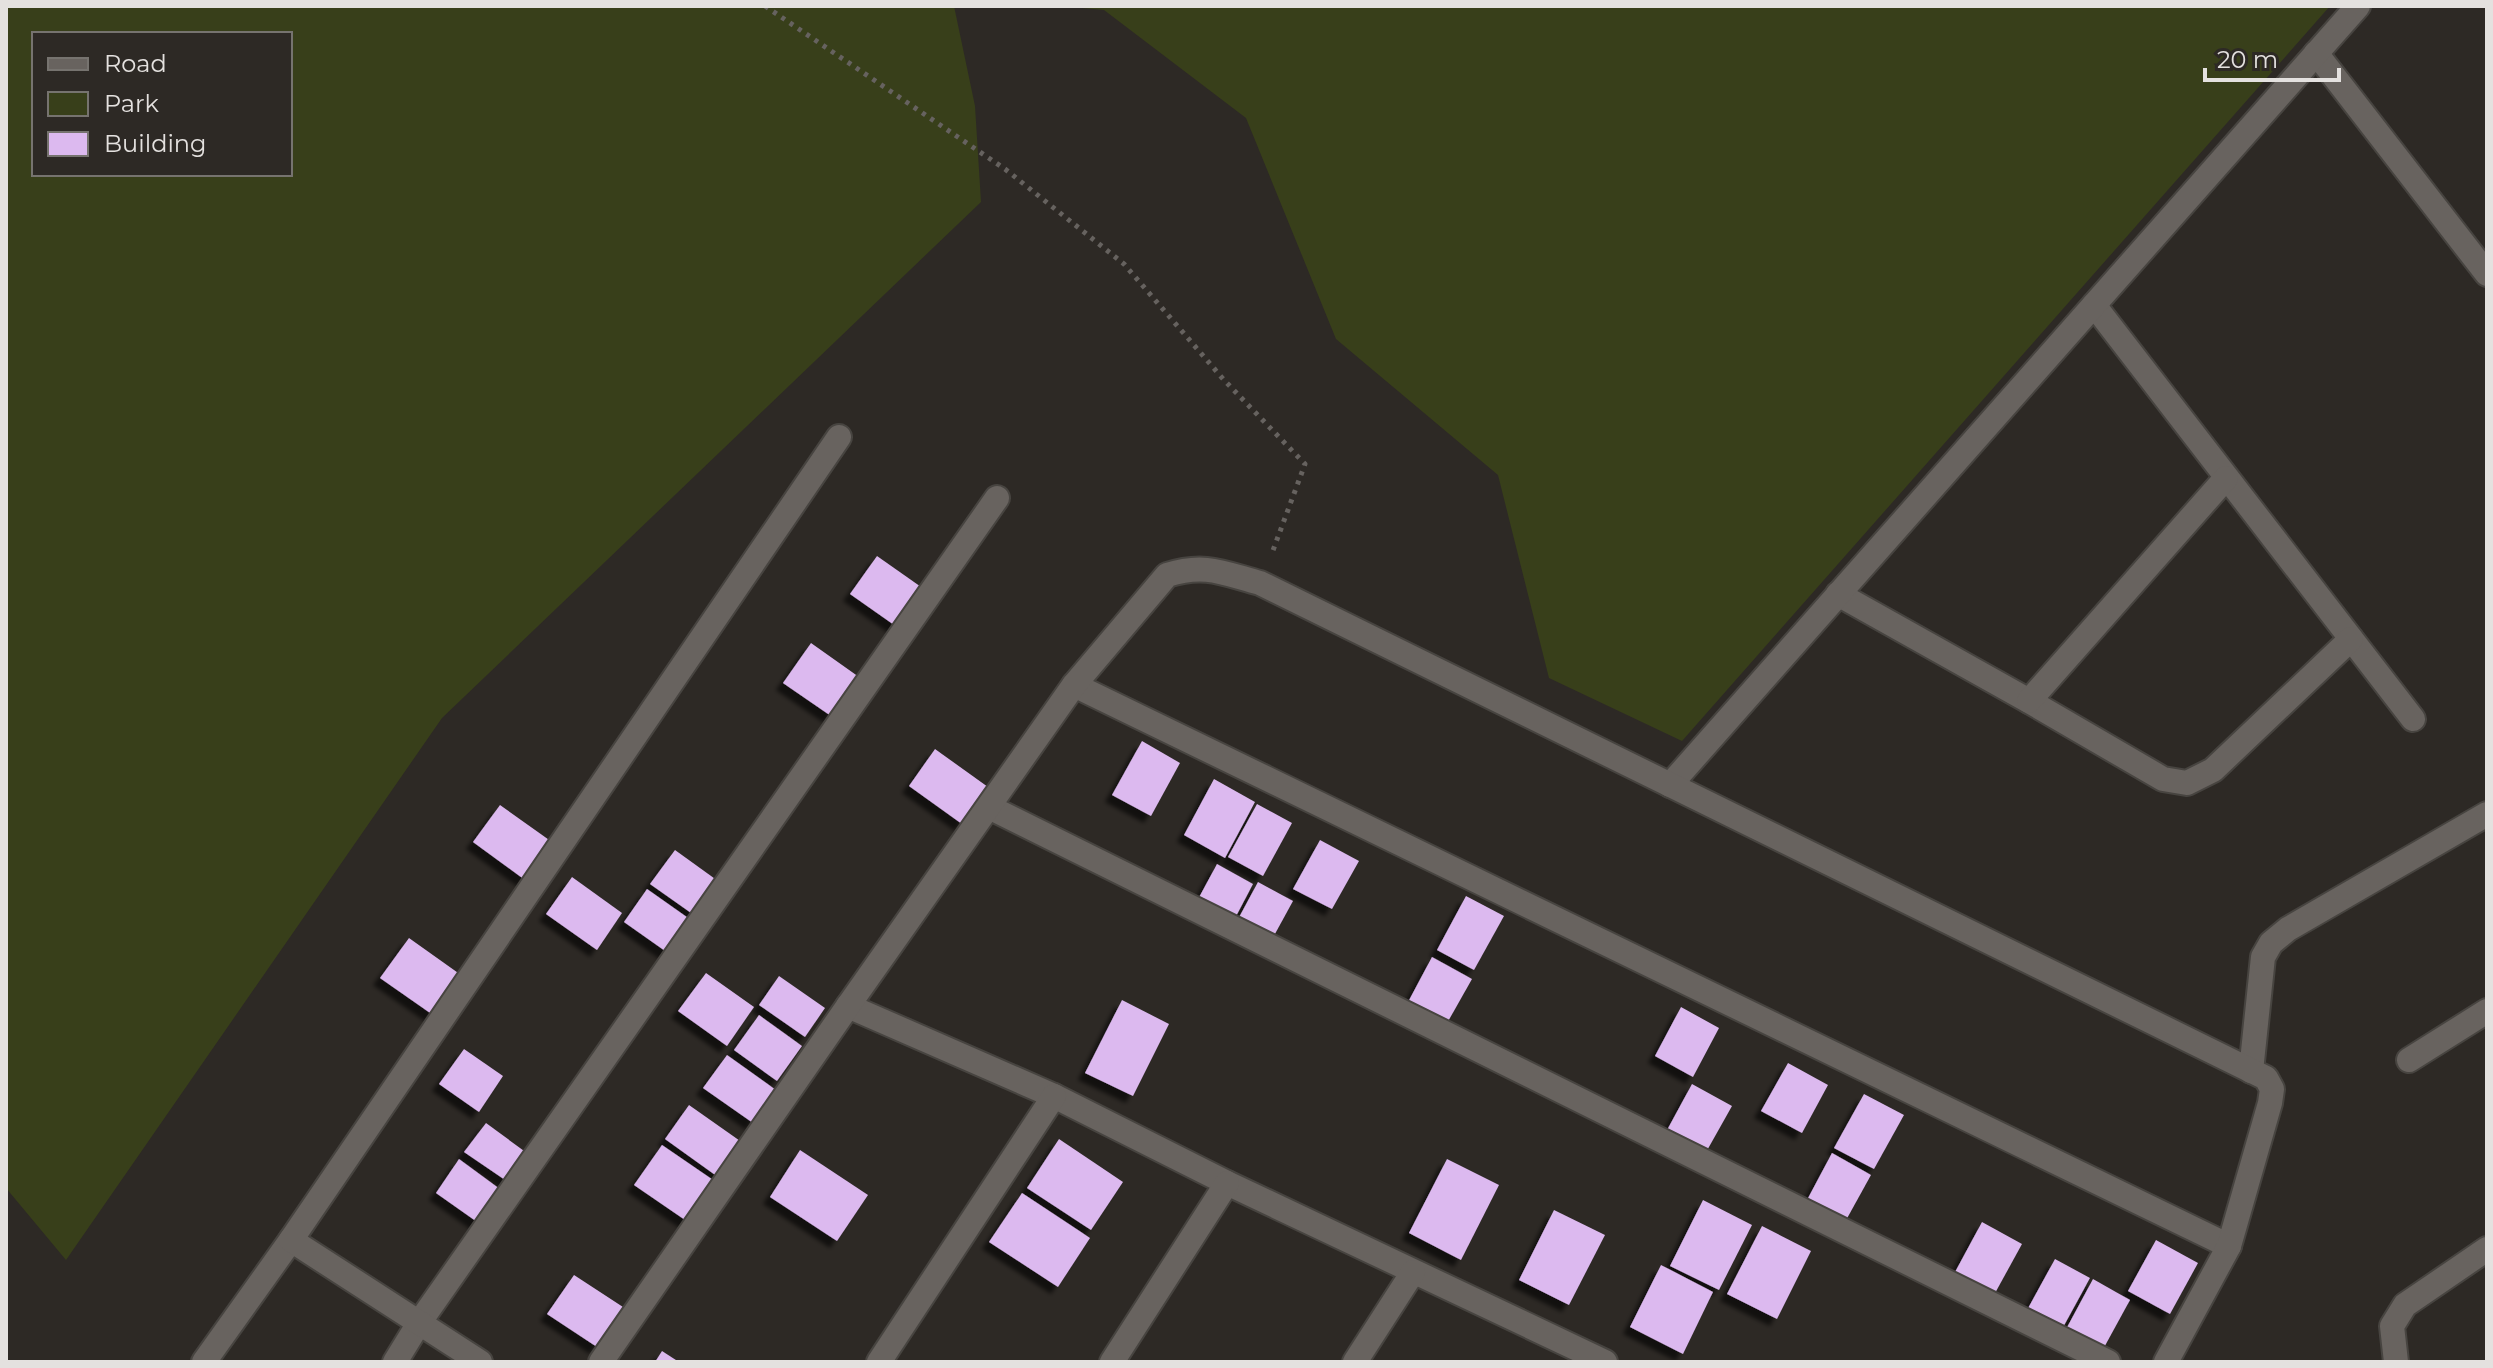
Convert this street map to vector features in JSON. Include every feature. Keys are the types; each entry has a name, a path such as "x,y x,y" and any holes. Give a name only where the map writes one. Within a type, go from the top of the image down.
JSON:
{"street":[{"path":"1670,785 2358,6"},
{"path":"2316,53 2487,274"},
{"path":"2094,305 2413,719"},
{"path":"204,1362 291,1240 839,437"},
{"path":"2029,701 2226,478"},
{"path":"395,1362 419,1323 997,498"},
{"path":"601,1362 1074,685 1167,575 1188,568 1209,569 1260,583 2266,1078 2272,1089 2270,1103 2229,1246 2166,1362"},
{"path":"1838,594 2163,779 2187,783 2213,770 2351,639"},
{"path":"1074,685 2229,1246"},
{"path":"989,807 2108,1362"},
{"path":"2251,1071 2263,957 2271,943 2288,929 2487,814"},
{"path":"848,1006 1054,1096 1227,1183 1605,1362"},
{"path":"2409,1060 2487,1011"},
{"path":"879,1362 1054,1096"},
{"path":"1112,1362 1227,1183"},
{"path":"291,1240 480,1362"},
{"path":"2396,1362 2392,1326 2405,1305 2487,1249"},
{"path":"1355,1362 1413,1272"}],"path":[{"path":"765,6 1005,169 1124,264 1224,380 1305,464 1260,583"}],"green space":[{"path":"6,6 954,6 975,106 981,202 442,718 66,1260 6,1188"},
{"path":"1060,6 2330,6 1682,741 1549,678 1498,475 1336,339 1246,118 1104,10"}],"building":[{"path":"877,556 924,589 897,627 850,594"},
{"path":"811,643 859,677 831,716 783,683"},
{"path":"1142,741 1180,763 1151,816 1112,795"},
{"path":"935,749 988,787 962,824 909,786"},
{"path":"1214,779 1255,802 1225,858 1184,835"},
{"path":"1257,804 1292,823 1263,876 1228,857"},
{"path":"500,805 552,842 525,880 473,842"},
{"path":"1320,840 1359,861 1332,909 1293,889"},
{"path":"675,850 718,881 694,915 650,884"},
{"path":"1217,864 1253,884 1233,922 1196,903"},
{"path":"572,877 622,913 597,950 546,914"},
{"path":"1258,882 1293,901 1270,943 1236,923"},
{"path":"647,889 691,920 668,953 624,922"},
{"path":"1466,896 1504,916 1474,970 1437,950"},
{"path":"409,938 461,975 433,1015 380,978"},
{"path":"1432,957 1472,979 1446,1025 1407,1004"},
{"path":"706,973 754,1007 727,1046 678,1011"},
{"path":"779,976 825,1008 805,1037 759,1005"},
{"path":"1122,1000 1169,1024 1133,1096 1085,1073"},
{"path":"1681,1007 1719,1028 1693,1077 1655,1056"},
{"path":"759,1015 802,1046 777,1081 734,1050"},
{"path":"464,1049 503,1076 479,1112 439,1084"},
{"path":"727,1055 776,1090 753,1123 703,1088"},
{"path":"1788,1063 1828,1085 1802,1133 1761,1111"},
{"path":"1692,1084 1732,1106 1705,1154 1666,1132"},
{"path":"1864,1094 1904,1115 1874,1169 1834,1148"},
{"path":"689,1105 743,1143 718,1177 665,1139"},
{"path":"486,1123 531,1156 511,1184 464,1152"},
{"path":"1059,1139 1123,1182 1091,1230 1027,1188"},
{"path":"662,1145 716,1182 688,1222 634,1185"},
{"path":"800,1150 868,1195 837,1241 770,1197"},
{"path":"1832,1153 1871,1175 1845,1222 1807,1200"},
{"path":"459,1159 504,1192 480,1224 436,1193"},
{"path":"1447,1159 1499,1185 1461,1260 1409,1233"},
{"path":"1022,1193 1090,1238 1058,1287 989,1242"},
{"path":"1703,1200 1752,1225 1719,1290 1670,1266"},
{"path":"1554,1210 1605,1235 1569,1305 1519,1280"},
{"path":"1982,1222 2022,1244 1994,1295 1954,1274"},
{"path":"1762,1226 1811,1251 1777,1319 1727,1294"},
{"path":"2156,1240 2198,1263 2170,1314 2128,1291"},
{"path":"2055,1259 2090,1278 2061,1331 2026,1312"},
{"path":"1661,1265 1713,1292 1683,1354 1630,1327"},
{"path":"574,1275 623,1307 597,1347 547,1314"},
{"path":"2093,1279 2130,1300 2101,1353 2064,1333"},
{"path":"662,1351 679,1362 655,1362"}]}
